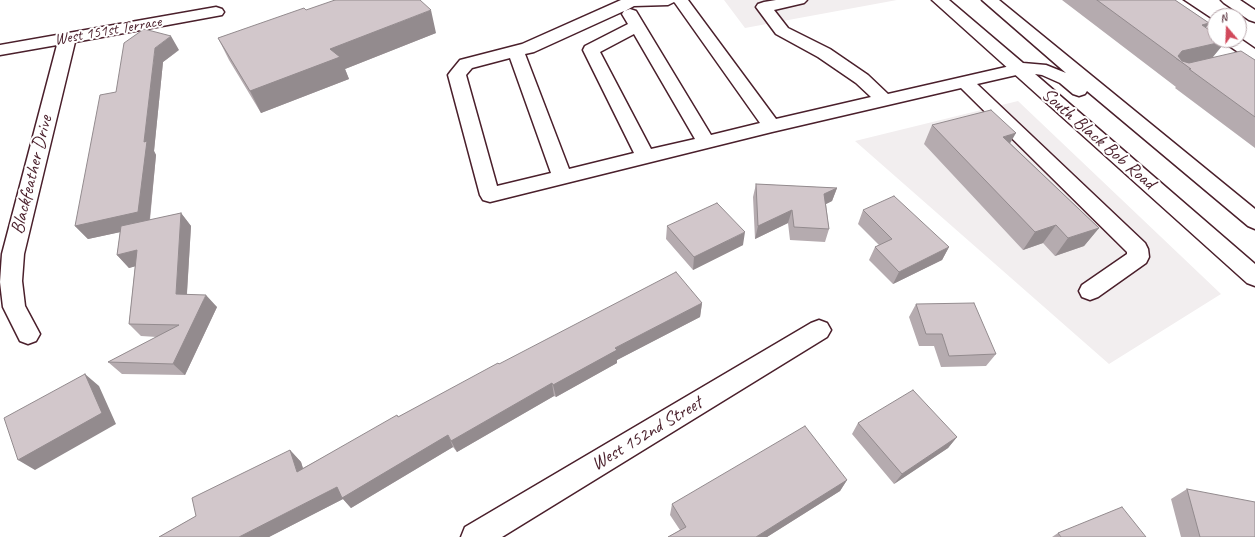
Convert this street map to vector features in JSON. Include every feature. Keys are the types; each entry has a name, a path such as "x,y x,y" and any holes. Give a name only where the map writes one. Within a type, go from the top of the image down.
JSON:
{"main road":[{"path":"668,0 628,2 528,48 466,64 456,75 490,195 772,126 1019,69 1030,68 1046,70 1066,79 1149,149 1205,179"},
{"path":"680,0 772,126"},
{"path":"762,3 799,0"},
{"name":"South Black Bob Road","path":"940,0 1255,277"},
{"name":"South Black Bob Road","path":"990,0 1255,221"},
{"path":"1172,0 1207,24"},
{"path":"1229,0 1255,16"},
{"path":"628,2 637,26 706,142"},
{"path":"762,3 782,31 824,53 862,79 884,100"},
{"name":"West 151st Terrace","path":"0,50 216,12"},
{"path":"637,26 591,50 645,156"},
{"name":"Blackfeather Drive","path":"28,334 14,307 11,281 13,254 67,38"},
{"path":"1243,48 1255,56"},
{"path":"516,51 562,177"},
{"path":"1203,68 1255,56"},
{"path":"965,82 1137,249 1138,257 1090,291"},
{"name":"West 152nd Street","path":"475,537 818,330"}],"shaded area":[{"path":"724,0 897,0 745,28"},
{"path":"1018,101 1221,294 1109,364 855,141"}],"building":[{"path":"335,0 420,0 431,10 330,49 340,57 250,91 218,38 304,8 306,10"},
{"path":"1097,0 1175,0 1207,22 1207,24 1202,25 1207,28 1207,45 1182,51 1178,56 1182,61 1189,63 1241,51 1255,60 1255,117 1189,69 1191,69"},
{"path":"144,29 171,36 155,48 144,142 147,141 138,212 75,226 100,95 116,92 124,43"},
{"path":"991,110 1016,133 1003,137 1099,228 1068,238 1056,225 1035,232 932,125"},
{"path":"756,184 837,188 824,194 829,229 794,227 792,210 758,226"},
{"path":"894,196 949,247 899,272 875,247 892,239 863,210"},
{"path":"717,203 745,232 694,257 667,226"},
{"path":"181,213 176,294 206,295 173,364 108,362 179,325 129,324 137,250 117,255 121,226"},
{"path":"676,272 702,303 615,348 617,350 553,385 552,383 451,441 448,435 342,498 337,487 239,537 159,537 196,516 192,498 290,450 297,472 397,415 398,417 498,363 499,364"},
{"path":"974,303 996,354 949,356 942,334 926,334 916,304"},
{"path":"85,374 102,413 18,460 4,418"},
{"path":"913,390 957,437 902,474 858,423"},
{"path":"805,426 847,480 756,537 668,537 686,527 672,504"},
{"path":"1187,489 1255,502 1255,537 1200,537"},
{"path":"1122,507 1146,537 1061,537 1058,533"}]}
